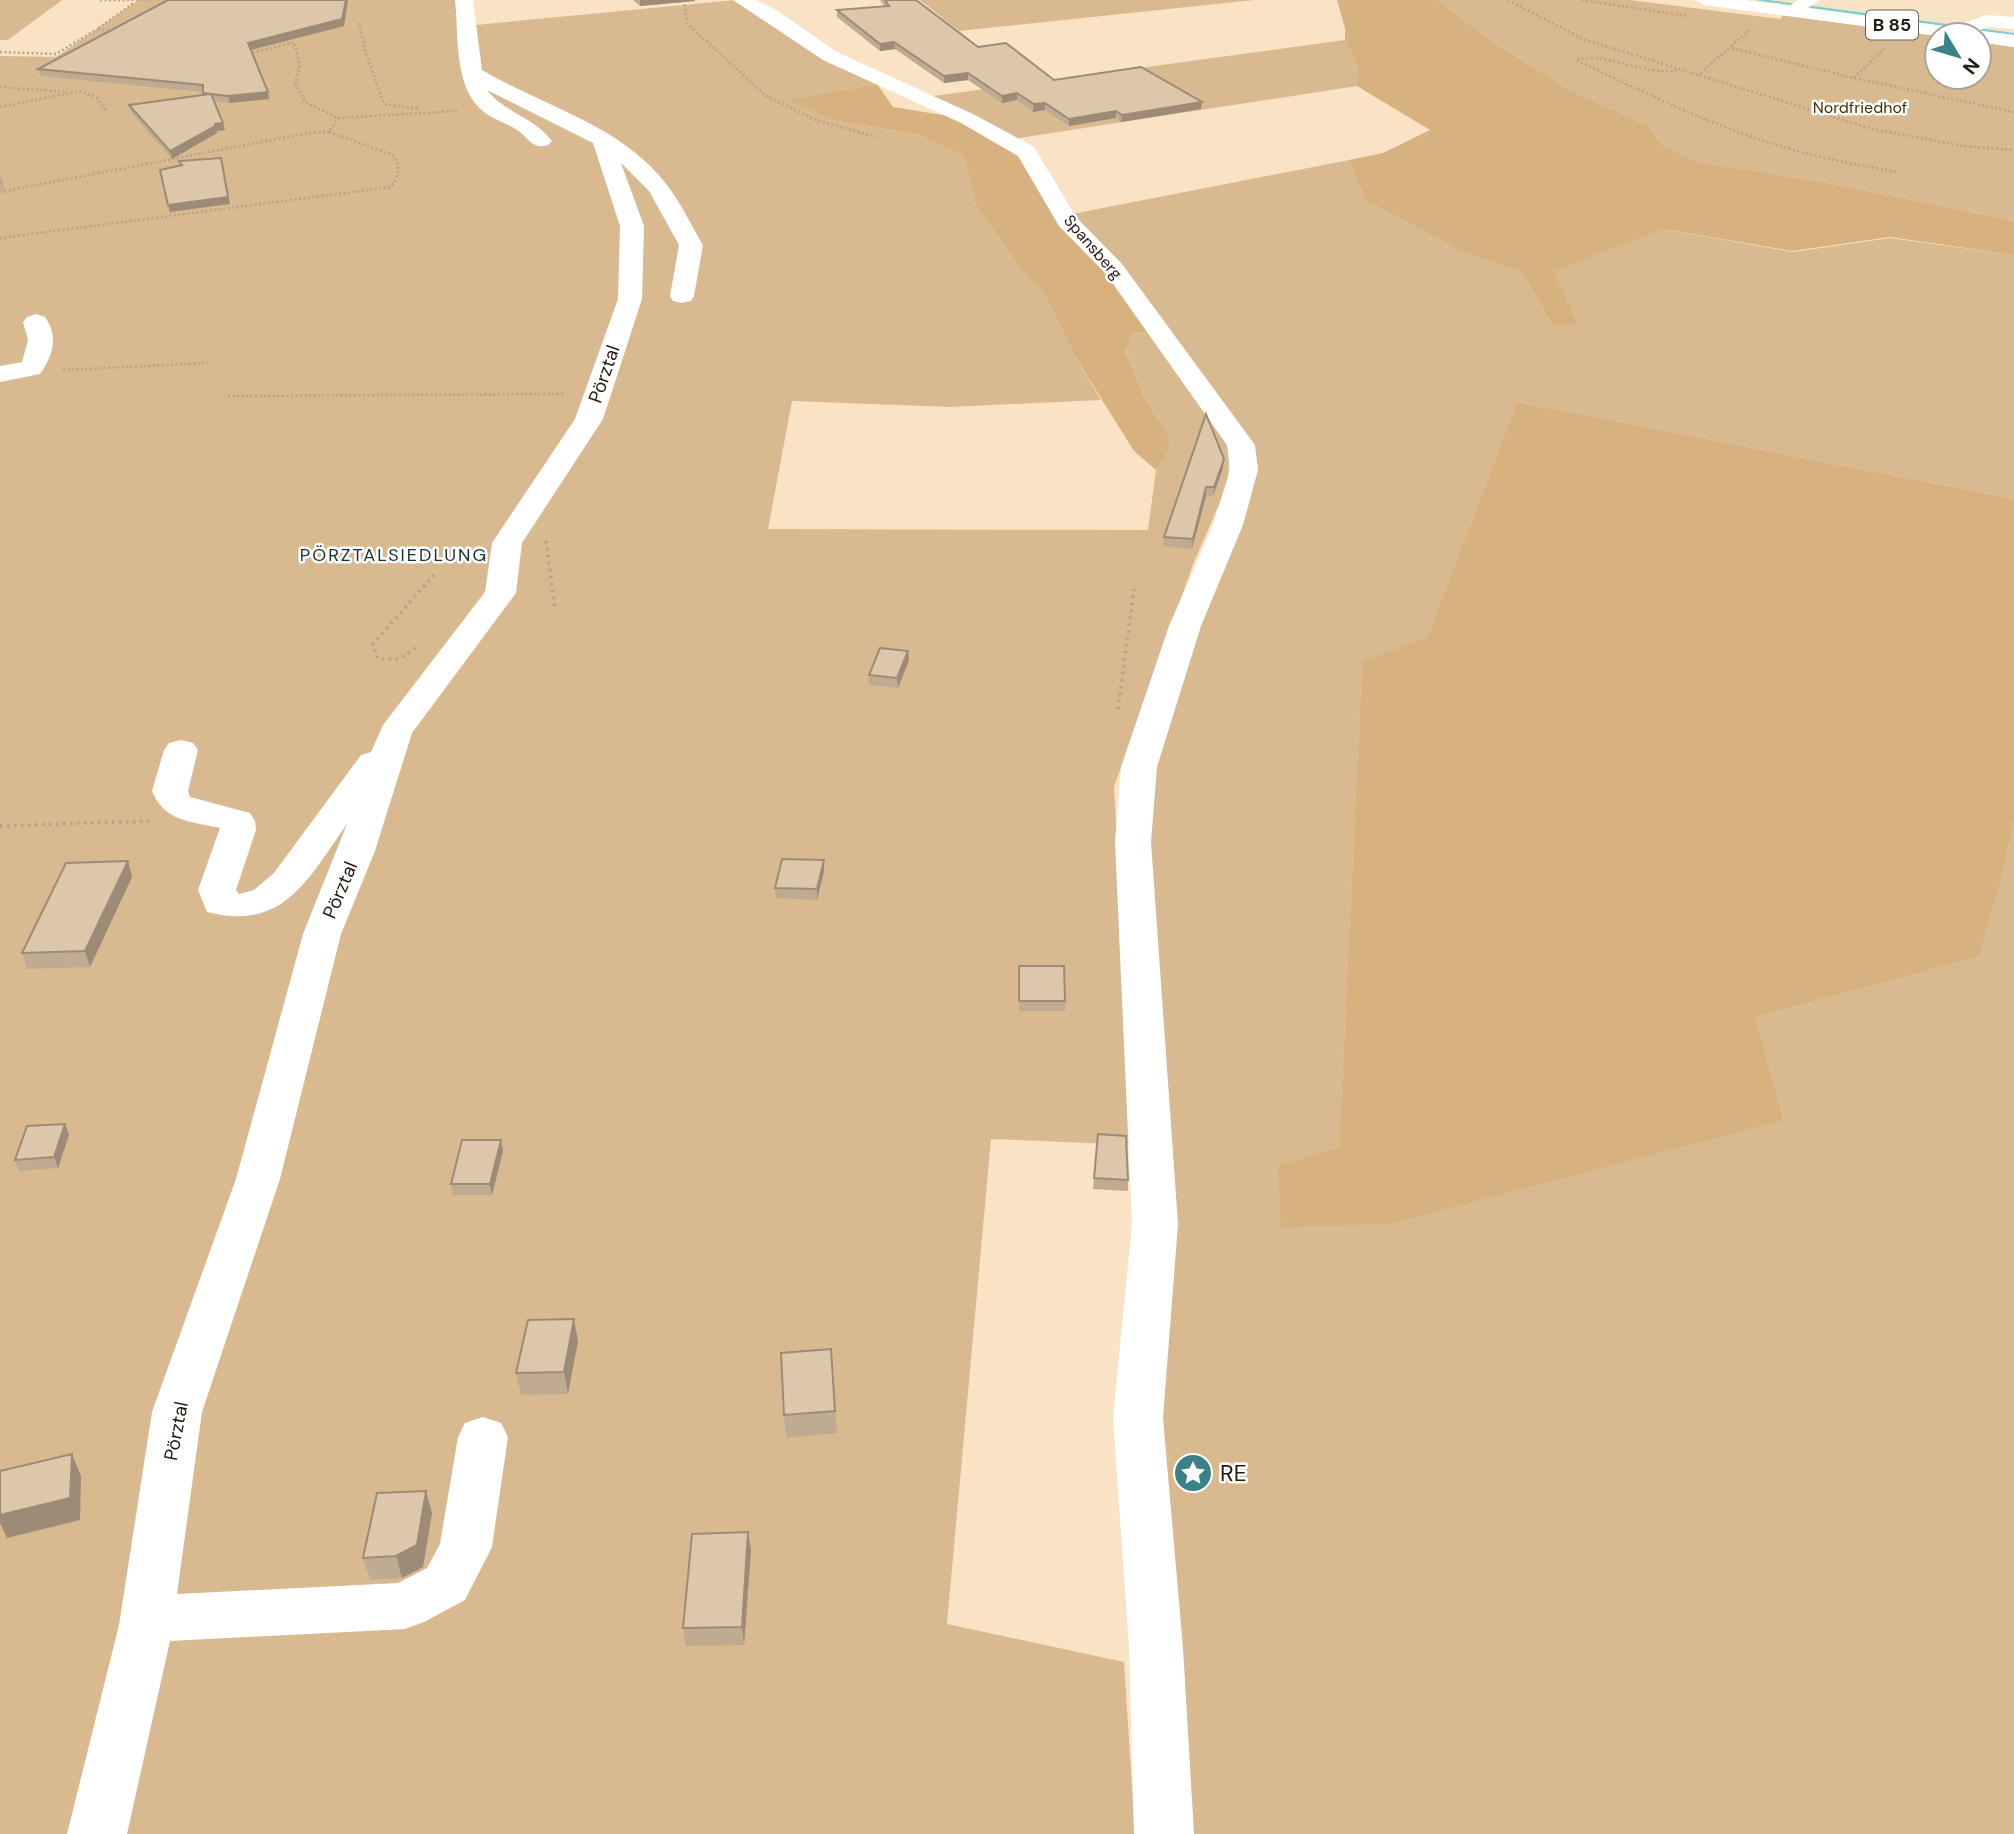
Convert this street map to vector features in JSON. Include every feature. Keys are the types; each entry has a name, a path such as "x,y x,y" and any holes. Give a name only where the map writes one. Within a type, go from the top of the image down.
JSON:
{"street":[{"path":"464,0 474,86 498,113 526,126 541,141"},
{"name":"Spansberg","path":"742,0 770,14 830,56 979,124 1026,152 1067,221 1114,269 1241,445 1244,470 1228,525 1185,626 1139,767 1133,842 1155,1224 1138,1418 1156,1648 1164,1834"},
{"name":"B 85","path":"1704,0 1799,6 1923,26"},
{"path":"1993,22 2014,23"},
{"name":"B 85","path":"1993,37 2014,41"},
{"path":"472,73 492,86 602,139 631,160 658,188 691,245 682,296"},
{"name":"Pörztal","path":"97,1834 148,1606 177,1412 258,1179 322,934 356,851 395,732 500,593 508,543 589,419 630,299 632,226 602,139"},
{"path":"8,374 32,368 42,349 43,334 36,322"},
{"path":"181,750 170,791 175,803 186,809 237,821 238,830 217,890 221,904 240,906 268,898 287,881 395,732"},
{"path":"148,1606 170,1618 405,1606 446,1584 466,1548 483,1437"}],"path":[{"path":"100,0 152,0"},
{"path":"684,0 687,23 766,96 816,120 876,137"},
{"path":"1508,0 1583,39 1872,129 1964,146 2014,150"},
{"path":"0,52 56,54 135,2"},
{"path":"359,23 366,54 384,104 498,113"},
{"path":"1697,76 1754,26"},
{"path":"97,29 124,31"},
{"path":"245,55 294,42 300,65 295,83 305,102 338,118 442,110"},
{"path":"1854,78 1888,46"},
{"path":"1732,48 1854,78 2014,112"},
{"path":"1678,70 1667,74 1585,56 1576,60 1648,94 1762,139 1806,154 1896,172"},
{"path":"0,87 74,92"},
{"path":"0,107 80,91 97,98 106,111"},
{"path":"328,132 338,118"},
{"path":"0,192 308,133 328,132 393,155 399,161 401,171 391,187 0,238"},
{"path":"8,374 208,363"},
{"path":"228,396 598,394"},
{"path":"540,493 555,609"},
{"path":"422,645 399,659 378,659 373,644 434,575"},
{"path":"1134,589 1114,740 1139,767"},
{"path":"0,826 159,821"}],"green space":[{"path":"0,0 62,0 8,40 0,40"},
{"path":"139,0 460,0 465,26 736,0 877,84 788,100 832,120 916,134 964,156 976,205 1019,267 1044,293 1074,355 1101,400 950,407 792,401 768,529 1148,530 1156,470 1170,449 1169,436 1145,399 1125,348 1134,333 1152,332 1224,436 1230,453 1227,486 1194,562 1114,787 1126,1009 1138,1145 991,1139 947,1624 1124,1662 1135,1834 0,1834 0,56 56,57"},
{"path":"920,0 1254,0 959,31"},
{"name":"Nordfriedhof","path":"1437,0 1630,0 1780,19 1784,15 1923,34 1923,91 1993,91 1993,44 2014,47 2014,221 1828,183 1695,162 1662,145 1648,126 1568,89 1496,44"},
{"path":"1345,40 1359,64 1357,86 1013,139 926,97"},
{"path":"1349,160 1365,200 1462,252 1522,272 1552,325 1579,324 1552,272 1662,229 1793,252 1890,238 2014,255 2014,499 1517,402 1427,637 1362,663 1339,1149 1278,1165 1784,1119 1756,1017 1979,957 2002,877 2014,821 2014,1834 1181,1834 1158,1415 1155,990 1148,767 1258,467 1251,441 1072,214"}],"shaded area":[{"path":"1337,0 1437,0 1496,44 1568,89 1648,126 1662,145 1696,162 1828,183 2014,221 2014,255 1890,237 1792,251 1663,229 1553,272 1579,325 1552,325 1522,272 1462,252 1365,200 1349,160 1383,153 1430,130 1357,86 1358,64 1345,40 1345,28"},
{"path":"877,84 893,107 955,117 1020,151 1152,332 1134,333 1125,349 1145,399 1169,436 1170,449 1156,470 1134,451 1074,355 1044,293 1019,267 976,205 964,156 916,134 832,120 787,100"},
{"path":"1517,402 2014,499 2014,821 2002,877 1979,957 1756,1017 1784,1120 1388,1224 1281,1227 1278,1165 1339,1148 1362,662 1427,637"}],"building":[{"path":"168,0 346,0 342,19 248,43 268,92 228,96 211,94 223,123 215,124 170,151 129,105 210,94 203,93 203,85 38,69"},
{"path":"885,0 916,0 978,47 1006,43 1054,80 1141,67 1202,102 1122,115 1116,111 1069,119 1045,103 1034,104 1017,93 1002,96 968,73 944,76 894,42 880,44 837,10 889,6"},
{"path":"221,158 228,197 168,205 160,170 182,165 179,161"},
{"path":"1206,414 1224,459 1214,487 1206,487 1193,539 1164,537"},
{"path":"880,648 908,651 897,678 869,675"},
{"path":"782,859 824,860 817,889 775,888"},
{"path":"128,861 85,951 22,953 66,863"},
{"path":"1019,966 1064,966 1065,1001 1019,1001"},
{"path":"65,1124 54,1157 15,1160 27,1126"},
{"path":"1098,1134 1126,1136 1128,1180 1094,1178"},
{"path":"462,1140 501,1140 490,1184 451,1184"},
{"path":"574,1319 564,1372 516,1373 528,1320"},
{"path":"831,1349 835,1411 784,1415 781,1353"},
{"path":"72,1454 70,1498 0,1515 0,1471"},
{"path":"426,1491 417,1545 396,1556 363,1558 377,1493"},
{"path":"748,1532 742,1627 683,1628 692,1534"}],"waterway":[{"path":"1757,0 2014,35"}],"place":[{"name":"RE","path":"1193,1473"}],"district":[{"name":"PÖRZTALSIEDLUNG","path":"394,555"}]}
